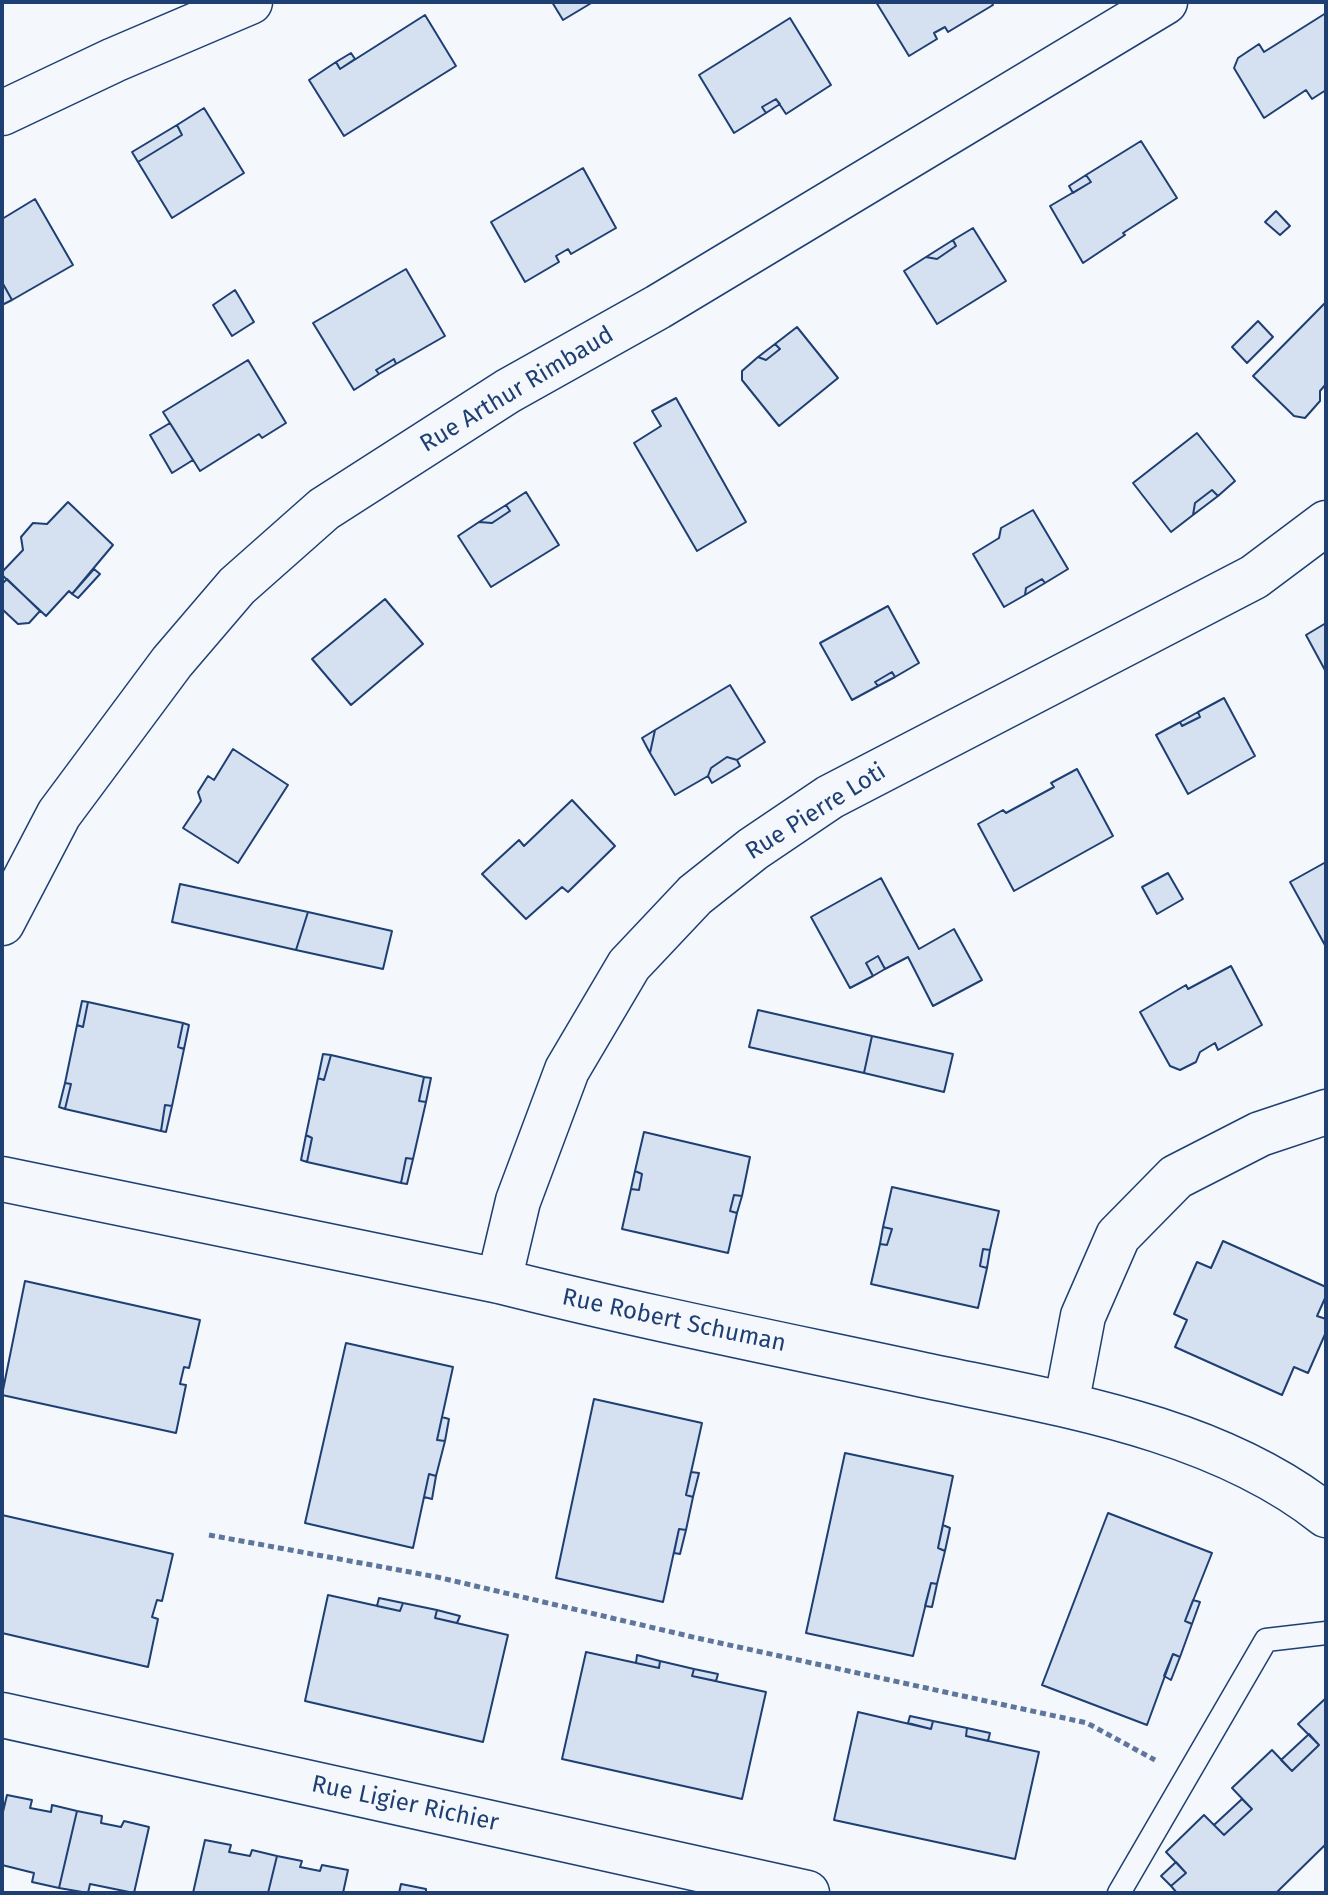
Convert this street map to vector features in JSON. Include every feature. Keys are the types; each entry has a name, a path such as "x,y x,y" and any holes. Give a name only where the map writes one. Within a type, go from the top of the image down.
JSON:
{"street":[{"path":"2,113 114,60 250,2"},
{"name":"Rue Arthur Rimbaud","path":"2,923 59,814 172,662 237,586 324,509 508,391 658,307 1165,2"},
{"name":"Rue Pierre Loti","path":"499,1281 518,1201 567,1070 629,965 695,895 753,849 830,797 1254,577 1326,523"},
{"path":"1066,1405 1083,1316 1118,1236 1176,1177 1260,1134 1326,1112"},
{"name":"Rue Robert Schuman","path":"2,1179 499,1281 577,1301 1066,1405 1131,1422 1237,1460 1304,1497 1326,1515"},
{"name":"Rue Ligier Richier","path":"2,1715 807,1893"}],"lane":[{"path":"1119,1893 1266,1640 1326,1633"}],"path":[{"path":"209,1535 437,1577 697,1638 1087,1723 1186,1776"}],"building":[{"path":"552,2 593,2 563,20"},
{"path":"876,2 991,2 993,5 948,32 945,27 934,33 937,39 909,56"},
{"path":"1326,13 1326,90 1312,99 1306,90 1264,118 1234,68 1238,58 1259,44 1264,52"},
{"path":"425,15 456,66 344,136 309,80 336,62 340,69"},
{"path":"790,18 831,85 786,114 776,99 762,107 766,113 734,133 699,75"},
{"path":"351,53 355,59 340,69 336,62"},
{"path":"776,99 780,104 766,113 762,107"},
{"path":"204,108 244,173 172,218 138,162 182,135 177,125"},
{"path":"177,125 182,135 138,162 132,152"},
{"path":"1141,141 1177,198 1083,263 1050,206 1091,182 1086,175"},
{"path":"583,168 616,228 571,254 568,249 556,256 559,262 525,282 491,222"},
{"path":"1086,175 1091,182 1073,193 1069,186"},
{"path":"35,199 73,265 12,300 2,282 2,219"},
{"path":"1276,211 1290,226 1280,235 1265,222"},
{"path":"973,228 1006,281 937,324 904,271 926,257 937,259 956,246 953,240"},
{"path":"953,240 956,246 937,259 926,257"},
{"path":"406,269 445,336 396,364 394,359 376,370 379,374 354,390 313,323"},
{"path":"2,282 12,300 2,305"},
{"path":"235,290 254,322 232,336 213,305"},
{"path":"1325,303 1326,384 1320,391 1320,401 1305,418 1294,416 1253,376"},
{"path":"1258,321 1273,337 1247,363 1232,347"},
{"path":"797,327 838,378 779,426 742,380 742,371 758,357 766,360 780,349 775,344"},
{"path":"775,344 780,349 766,360 758,357"},
{"path":"394,359 396,364 379,374 376,370"},
{"path":"248,360 286,423 262,438 259,434 200,471 163,412"},
{"path":"676,398 746,522 697,551 634,443 661,426 652,411"},
{"path":"170,423 193,460 172,473 150,435"},
{"path":"1197,433 1235,481 1218,496 1212,490 1195,503 1193,515 1171,532 1133,483"},
{"path":"1212,490 1218,496 1193,515 1195,503"},
{"path":"526,492 559,545 491,587 458,536 479,522 492,523 510,511 506,505"},
{"path":"68,502 113,545 72,594 69,591 46,616 2,572 23,550 21,537 33,523 47,524"},
{"path":"506,505 510,511 492,523 479,522"},
{"path":"1033,510 1068,569 1045,583 1042,579 1026,588 1025,595 1004,607 973,554 999,538 1001,528"},
{"path":"94,569 100,574 78,598 72,594"},
{"path":"7,579 40,611 29,623 18,624 2,609 2,584"},
{"path":"1042,579 1045,583 1025,595 1026,588"},
{"path":"385,599 423,644 351,705 312,659"},
{"path":"888,606 919,663 895,677 892,672 875,682 878,686 852,700 820,643"},
{"path":"1326,623 1326,672 1306,635"},
{"path":"892,672 895,677 878,686 875,682"},
{"path":"730,685 765,742 737,760 727,757 711,768 708,776 675,795 650,753 655,730"},
{"path":"1224,698 1255,756 1188,794 1156,735 1180,722 1182,726 1200,717 1198,712"},
{"path":"1198,712 1200,717 1182,726 1180,722"},
{"path":"655,730 650,753 642,738"},
{"path":"233,749 288,785 238,863 183,828 201,801 198,792 208,776 214,780"},
{"path":"727,757 737,760 740,766 712,783 708,776 711,768"},
{"path":"1077,769 1113,836 1014,891 978,824 1054,787 1051,783"},
{"path":"572,800 615,846 568,892 562,887 526,919 482,874 519,840 524,846"},
{"path":"1326,862 1326,947 1290,882"},
{"path":"1168,873 1183,899 1157,914 1142,887"},
{"path":"881,878 919,949 954,929 982,980 933,1006 908,957 885,969 878,956 866,963 873,976 850,988 811,917"},
{"path":"180,884 308,912 296,950 172,922"},
{"path":"308,912 392,931 383,969 296,950"},
{"path":"878,956 885,969 873,976 866,963"},
{"path":"1231,966 1262,1025 1218,1050 1215,1043 1200,1052 1196,1062 1180,1070 1170,1066 1140,1012 1186,985 1188,989"},
{"path":"82,1001 88,1002 83,1027 77,1025"},
{"path":"88,1002 183,1023 178,1047 184,1049 172,1106 165,1105 161,1131 65,1109 71,1084 65,1083 77,1025 83,1027"},
{"path":"758,1010 872,1036 864,1073 749,1047"},
{"path":"183,1023 189,1025 184,1049 178,1047"},
{"path":"872,1036 953,1054 944,1092 864,1073"},
{"path":"323,1054 331,1055 324,1080 318,1078"},
{"path":"331,1055 424,1077 419,1101 426,1102 413,1159 406,1158 401,1183 307,1162 312,1138 306,1135 318,1078 324,1080"},
{"path":"424,1077 431,1078 426,1102 419,1101"},
{"path":"65,1083 71,1084 65,1109 59,1107"},
{"path":"165,1105 172,1106 166,1132 161,1131"},
{"path":"644,1132 750,1157 742,1196 734,1195 730,1211 737,1213 728,1253 622,1229 631,1189 639,1190 642,1174 635,1171"},
{"path":"306,1135 312,1138 307,1162 301,1160"},
{"path":"406,1158 413,1159 407,1184 401,1183"},
{"path":"635,1171 642,1174 639,1190 631,1189"},
{"path":"892,1187 999,1211 990,1250 983,1249 980,1266 987,1268 978,1308 871,1284 880,1244 887,1245 892,1229 883,1227"},
{"path":"734,1195 742,1196 737,1213 730,1211"},
{"path":"883,1227 892,1229 887,1245 880,1244"},
{"path":"1223,1241 1326,1287 1326,1296 1317,1316 1326,1319 1326,1332 1308,1373 1294,1367 1282,1395 1175,1347 1187,1320 1174,1314 1197,1262 1211,1268"},
{"path":"983,1249 990,1250 987,1268 980,1266"},
{"path":"25,1281 200,1320 189,1368 184,1367 180,1384 186,1385 176,1433 2,1395"},
{"path":"346,1343 453,1367 437,1440 445,1441 436,1476 429,1474 413,1548 305,1523"},
{"path":"594,1399 702,1423 686,1495 693,1497 686,1530 679,1529 663,1602 556,1578"},
{"path":"442,1417 449,1419 445,1441 437,1440"},
{"path":"845,1453 953,1476 938,1548 945,1551 937,1584 931,1583 913,1656 806,1633"},
{"path":"691,1472 699,1473 693,1497 686,1495"},
{"path":"429,1474 436,1476 432,1499 424,1497"},
{"path":"1108,1513 1212,1553 1185,1621 1192,1624 1180,1657 1173,1654 1147,1725 1042,1685"},
{"path":"2,1515 173,1554 162,1601 157,1600 152,1617 158,1619 148,1667 2,1633"},
{"path":"943,1525 950,1528 945,1551 938,1548"},
{"path":"679,1529 686,1530 680,1554 674,1553"},
{"path":"931,1583 937,1584 932,1607 925,1606"},
{"path":"328,1595 400,1611 403,1603 437,1610 435,1618 508,1635 483,1742 305,1701"},
{"path":"379,1598 403,1603 400,1611 377,1606"},
{"path":"1193,1600 1200,1602 1192,1624 1185,1621"},
{"path":"437,1610 460,1616 457,1623 435,1618"},
{"path":"586,1652 659,1668 660,1661 694,1669 692,1676 766,1692 742,1799 562,1759"},
{"path":"1173,1654 1180,1657 1171,1680 1164,1676"},
{"path":"637,1655 660,1661 659,1668 636,1663"},
{"path":"694,1669 718,1674 716,1681 692,1676"},
{"path":"1326,1698 1326,1844 1276,1893 1177,1893 1171,1886 1186,1873 1166,1852 1204,1815 1224,1835 1252,1809 1232,1788 1272,1750 1292,1771 1319,1745 1298,1724"},
{"path":"858,1712 931,1729 933,1721 967,1728 966,1736 1039,1752 1015,1859 834,1820"},
{"path":"910,1716 933,1721 931,1729 908,1723"},
{"path":"967,1728 990,1733 988,1741 966,1736"},
{"path":"1309,1734 1319,1745 1292,1771 1281,1760"},
{"path":"7,1795 32,1800 30,1808 51,1812 52,1805 77,1811 59,1888 32,1882 34,1873 2,1865 2,1816"},
{"path":"1242,1799 1252,1809 1224,1835 1214,1825"},
{"path":"77,1811 102,1816 101,1823 121,1827 124,1821 149,1827 134,1893 90,1884 88,1893 59,1888"},
{"path":"205,1840 231,1845 229,1852 250,1856 252,1850 277,1856 268,1893 193,1893"},
{"path":"277,1856 302,1861 300,1867 320,1871 322,1865 348,1870 343,1893 268,1893"},
{"path":"1176,1862 1186,1873 1171,1886 1161,1876"},
{"path":"401,1884 426,1889 426,1893 399,1893"}]}
